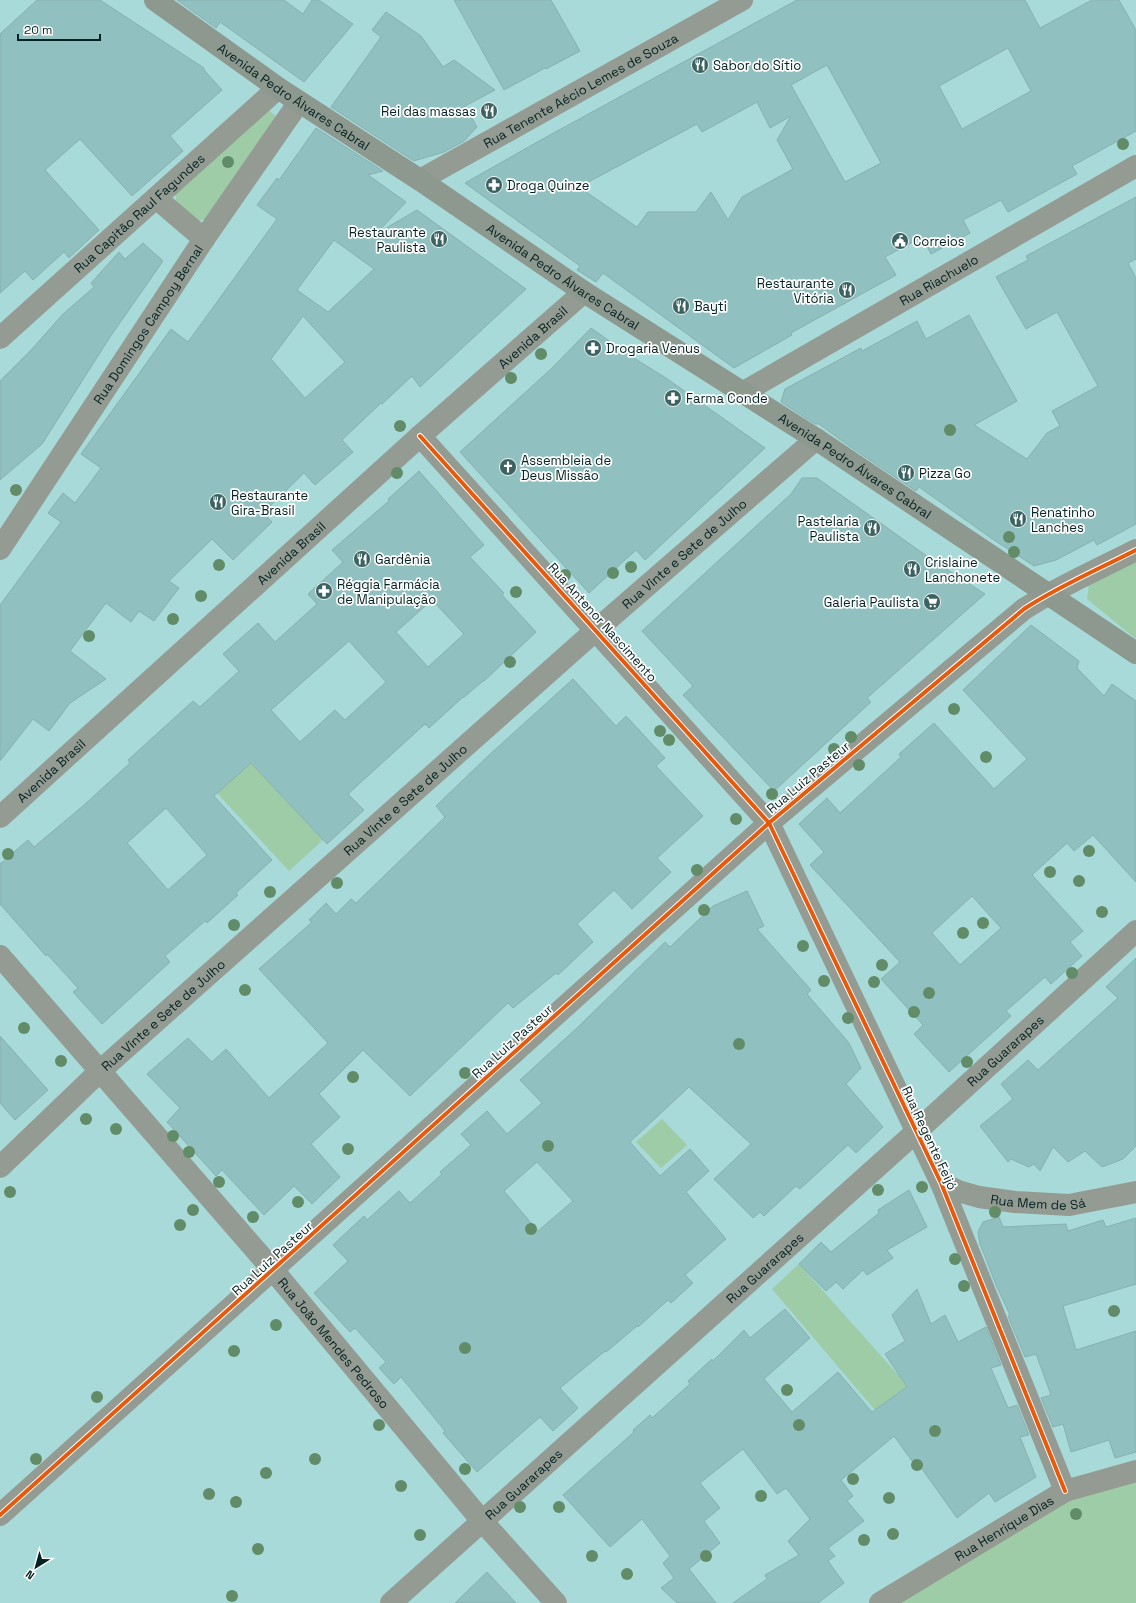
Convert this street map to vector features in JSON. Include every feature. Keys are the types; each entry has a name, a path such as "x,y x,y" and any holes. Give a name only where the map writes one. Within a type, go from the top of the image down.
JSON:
{"main road":[{"name":"Avenida Pedro Álvares Cabral","path":"155,0 278,88 420,180 584,292 816,439 1136,653"}],"street":[{"name":"Rua Tenente Aécio Lemes de Souza","path":"420,180 742,0"},
{"name":"Rua Capitão Raul Fagundes","path":"0,338 278,88"},
{"name":"Rua Domingos Campoy Bernal","path":"0,549 204,239 299,102"},
{"name":"Rua Riachuelo","path":"742,393 1136,166"},
{"path":"156,198 204,239"},
{"name":"Avenida Brasil","path":"0,817 420,436 584,292"},
{"name":"Rua Antenor Nascimento","path":"420,436 769,823"},
{"name":"Rua Vinte e Sete de Julho","path":"0,1167 100,1071 596,630 816,439"},
{"name":"Rua Luiz Pasteur","path":"0,1516 769,823 1024,609 1048,594 1136,550"},
{"name":"Rua Regente Feijó","path":"769,823 941,1183 1065,1491"},
{"name":"Rua Guararapes","path":"391,1603 917,1131 1136,931"},
{"name":"Rua João Mendes Pedroso","path":"0,956 273,1270 482,1521 556,1603"},
{"name":"Rua Mem de Sá","path":"941,1183 958,1191 979,1197 1015,1202 1069,1205 1136,1192"},
{"name":"Rua Henrique Dias","path":"880,1603 1065,1491 1136,1471"}],"green space":[{"path":"266,108 277,117 205,219 196,222 178,206 176,201 176,190"},
{"path":"1136,561 1136,639 1087,599 1089,584"},
{"path":"251,763 323,840 289,871 217,793"},
{"path":"662,1119 687,1145 661,1168 636,1142"},
{"path":"799,1264 908,1386 875,1410 772,1289"},
{"path":"1136,1480 1136,1603 893,1603 1071,1497"}],"building":[{"path":"37,0 100,0 204,68 204,70 222,90 170,136 183,151 132,196 80,139 45,170 99,230 69,258 64,252 33,280 25,271 0,293 0,34"},
{"path":"177,0 284,0 303,14 312,0 319,0 353,24 304,82 220,22 216,28"},
{"path":"454,0 551,0 580,51 504,90"},
{"path":"797,0 1025,0 1040,28 1092,0 1119,0 1136,30 1136,131 1072,166 1077,174 1008,212 1001,200 963,220 970,233 931,254 922,237 885,257 896,275 791,333 792,335 734,368 603,273 596,282 577,270 580,266 465,183","holes":["1008,48 1031,91 962,129 939,86","827,65 881,163 845,182 791,85","757,102 770,128 791,116 777,140 793,169 742,197 728,220 711,192 696,212 648,212 637,227 579,187 697,124 702,132"]},
{"path":"386,12 421,36 443,67 454,60 495,90 465,106 477,127 464,141 444,152 414,161 331,107 381,37 372,30"},
{"path":"316,128 383,171 368,175 406,202 376,234 417,210 526,289 420,387 412,376 382,404 381,403 342,440 353,452 315,485 304,473 263,513 272,522 233,560 212,539 169,581 179,588 154,621 139,611 131,622 106,603 70,651 106,679 70,703 49,731 33,719 0,761 0,605 61,522 48,513 63,493 75,503 101,468 81,454 171,329 188,342 277,219 257,205 277,178 279,180","holes":["334,240 374,269 328,312 297,290","303,316 345,362 305,398 271,359"]},
{"path":"1136,197 1136,259 1128,263 1136,278 1136,524 1097,545 1094,540 1056,560 1034,566 991,538 919,487 916,491 819,424 815,424 781,402 785,389 861,348 862,351 917,321 926,339 969,315 1017,401 974,425 1027,459 1047,433 1060,426 1052,411 1098,386 1057,312 1026,329 996,277 1028,260 1026,256"},
{"path":"143,243 163,261 110,337 42,444 0,480 0,381 32,349 63,314 94,287 91,283 119,252 125,259"},
{"path":"591,328 629,355 666,378 765,448 645,560 636,550 589,593 460,452 552,368"},
{"path":"419,471 484,545 470,557 504,593 502,595 536,632 484,681 463,697 429,728 425,724 348,794 364,810 327,844 251,763 214,796 272,860 236,893 238,895 207,923 205,921 165,956 170,962 102,1024 73,992 78,988 47,954 46,956 0,904 0,864 28,840 34,847 83,806 130,763 128,760 193,701 200,707 239,671 223,654 258,623 275,642 317,604 308,594 343,562 332,550 389,501 388,499","holes":["432,600 464,634 428,667 396,632","349,641 386,682 345,720 335,710 300,742 271,710","166,808 207,855 168,890 127,843"]},
{"path":"802,478 817,478 931,559 985,594 867,698 871,702 774,791 683,695 693,686 642,631 791,494"},
{"path":"1031,625 1079,661 1077,668 1104,696 1112,684 1136,701 1136,882 1093,835 1074,851 1067,843 1032,875 1083,931 1070,942 1082,956 1051,984 1045,977 1006,1011 1011,1016 949,1072 914,1034 923,1025 881,979 900,962 810,865 824,852 799,824 827,798 840,813 901,757 899,754 934,723 994,789 1027,759 963,690","holes":["972,896 1001,928 960,965 932,933"]},
{"path":"573,679 616,726 626,716 665,758 656,766 703,816 657,858 671,872 632,909 614,890 577,924 593,942 558,975 556,973 513,1008 508,1003 410,1096 363,1050 319,1094 340,1117 311,1144 340,1177 312,1204 294,1186 264,1215 222,1170 216,1176 167,1122 180,1108 147,1074 188,1038 212,1062 226,1049 269,1098 328,1043 259,969 312,922 309,920 326,903 336,914 351,899 356,903 445,817 436,806 488,756"},
{"path":"747,891 764,926 757,929 811,990 807,994 849,1043 861,1068 846,1084 883,1127 856,1153 848,1145 800,1189 796,1186 764,1216 760,1212 753,1218 714,1179 751,1144 689,1087 630,1142 660,1176 690,1149 709,1171 686,1192 726,1239 685,1275 693,1283 671,1303 668,1300 638,1327 637,1326 606,1352 605,1351 560,1388 578,1408 553,1431 540,1417 477,1472 443,1433 445,1431 401,1377 394,1384 379,1368 386,1362 355,1328 350,1332 314,1293 348,1261 333,1245 364,1216 367,1220 399,1191 410,1203 442,1174 440,1172 471,1145 461,1134 487,1111 507,1134 542,1103 520,1080 578,1027 665,942 670,947 713,906","holes":["537,1162 573,1201 538,1231 504,1191"]},
{"path":"1136,958 1136,1146 1123,1159 1102,1167 1085,1151 1068,1162 1053,1147 1040,1171 1034,1164 1029,1167 1011,1159 1008,1162 980,1126 1013,1099 1001,1084 1028,1060 1038,1070 1118,998 1106,987"},
{"path":"0,1036 48,1090 15,1120 0,1103"},
{"path":"909,1190 927,1227 887,1250 893,1258 867,1275 863,1270 843,1289 836,1282 826,1291 799,1264 821,1242 831,1252 879,1213 878,1210"},
{"path":"999,1217 1003,1227 1066,1224 1068,1231 1103,1220 1106,1227 1136,1218 1136,1284 1063,1306 1076,1350 1136,1331 1136,1452 1115,1458 1109,1440 1071,1452 1063,1424 1053,1427 1041,1398 1051,1395 1036,1354 1025,1357 1008,1316 1010,1315 996,1285 980,1244 978,1232 983,1222"},
{"path":"917,1289 931,1324 945,1315 958,1342 986,1327 1001,1365 991,1368 1008,1408 1017,1405 1029,1435 1020,1437 1036,1477 995,1502 989,1493 957,1518 915,1459 912,1461 894,1436 841,1480 853,1496 847,1501 864,1521 828,1548 835,1556 828,1561 844,1583 818,1603 733,1603 767,1579 765,1575 799,1555 788,1541 810,1519 786,1488 777,1494 743,1449 700,1483 720,1508 704,1521 720,1543 689,1569 716,1603 677,1603 661,1588 674,1578 663,1563 670,1556 642,1519 610,1547 563,1495 634,1432 633,1430 650,1415 652,1418 690,1384 688,1381 712,1359 713,1361 744,1330 750,1338 785,1309 810,1338 764,1379 792,1412 838,1372 872,1412 907,1387 885,1354 905,1341 892,1315"},
{"path":"487,1572 516,1603 455,1603"}],"cycle path":[{"path":"420,436 769,823 941,1183 1065,1491"},
{"path":"0,1515 769,823 1024,609 1065,585 1136,550"}],"place":[{"name":"Sabor do Sítio","path":"700,65"},
{"name":"Rei das massas","path":"489,111"},
{"name":"Droga Quinze","path":"494,185"},
{"name":"Restaurante Paulista","path":"439,239"},
{"name":"Correios","path":"900,241"},
{"name":"Restaurante Vitória","path":"847,290"},
{"name":"Bayti","path":"681,306"},
{"name":"Drogaria Venus","path":"593,348"},
{"name":"Farma Conde","path":"673,398"},
{"name":"Assembleia de Deus Missão","path":"508,467"},
{"name":"Pizza Go","path":"906,473"},
{"name":"Restaurante Gira-Brasil","path":"218,502"},
{"name":"Renatinho Lanches","path":"1018,519"},
{"name":"Pastelaria Paulista","path":"872,528"},
{"name":"Gardênia","path":"362,559"},
{"name":"Crislaine Lanchonete","path":"912,569"},
{"name":"Réggia Farmácia de Manipulação","path":"324,591"},
{"name":"Galeria Paulista","path":"932,602"}]}
